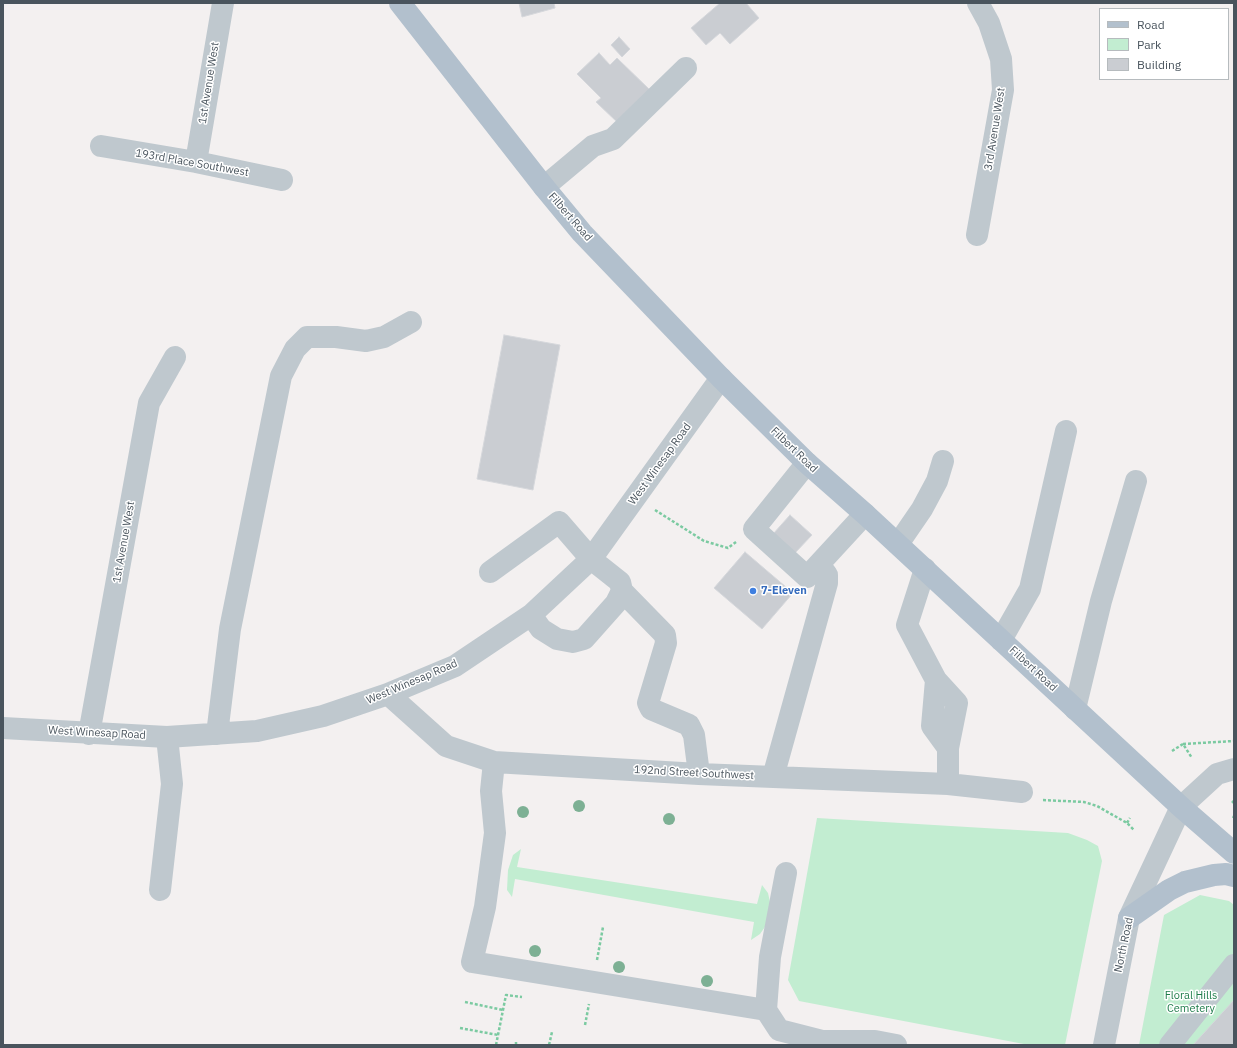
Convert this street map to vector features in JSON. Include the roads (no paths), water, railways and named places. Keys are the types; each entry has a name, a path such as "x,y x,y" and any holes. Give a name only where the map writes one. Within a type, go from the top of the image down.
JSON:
{"main road":[{"name":"Filbert Road","path":"400,3 544,187 582,233 721,378 807,463 866,514 1181,807 1234,853"},
{"path":"1129,918 1169,890 1185,882 1203,877 1226,874 1234,876"}],"street":[{"name":"1st Avenue West","path":"196,162 223,3"},
{"name":"3rd Avenue West","path":"977,235 1003,90 1001,59 989,23 978,3"},
{"path":"544,187 593,146 613,139 686,68"},
{"name":"193rd Place Southwest","path":"101,146 196,162 282,180"},
{"path":"217,734 230,629 281,376 295,349 307,337 336,336 366,341 384,337 411,322"},
{"name":"1st Avenue West","path":"89,734 149,403 175,357"},
{"name":"West Winesap Road","path":"3,728 89,734 167,737 257,730 323,716 388,694 455,666 531,615 591,559 721,378"},
{"path":"1001,640 1030,589 1066,431"},
{"path":"898,544 922,509 937,481 943,461"},
{"path":"807,463 754,529 807,577 866,514"},
{"path":"1075,709 1101,601 1136,481"},
{"path":"490,572 559,522 591,559 620,582 622,591 661,629 665,635 666,643 648,703 651,709 689,725 694,735 699,774"},
{"path":"773,777 827,583 827,575 819,564"},
{"path":"925,569 907,625 936,680 957,703 948,748 948,784"},
{"path":"531,615 541,629 557,639 573,642 584,639 616,603 622,591"},
{"name":"192nd Street Southwest","path":"388,694 446,746 494,762 699,774 948,784 1022,792"},
{"path":"160,890 172,784 167,737"},
{"path":"494,762 492,791 495,833 485,907 472,962 766,1010"},
{"path":"1181,807 1217,774 1234,770"},
{"name":"North Road","path":"1104,1045 1129,918 1181,807"},
{"path":"786,873 770,957 766,1010 779,1030 822,1041 875,1041 896,1045"},
{"path":"1170,1045 1234,965"}],"place":[{"name":"7-Eleven","path":"753,591"}],"park label":[{"name":"Floral Hills Cemetery","path":"1191,1002"}]}
